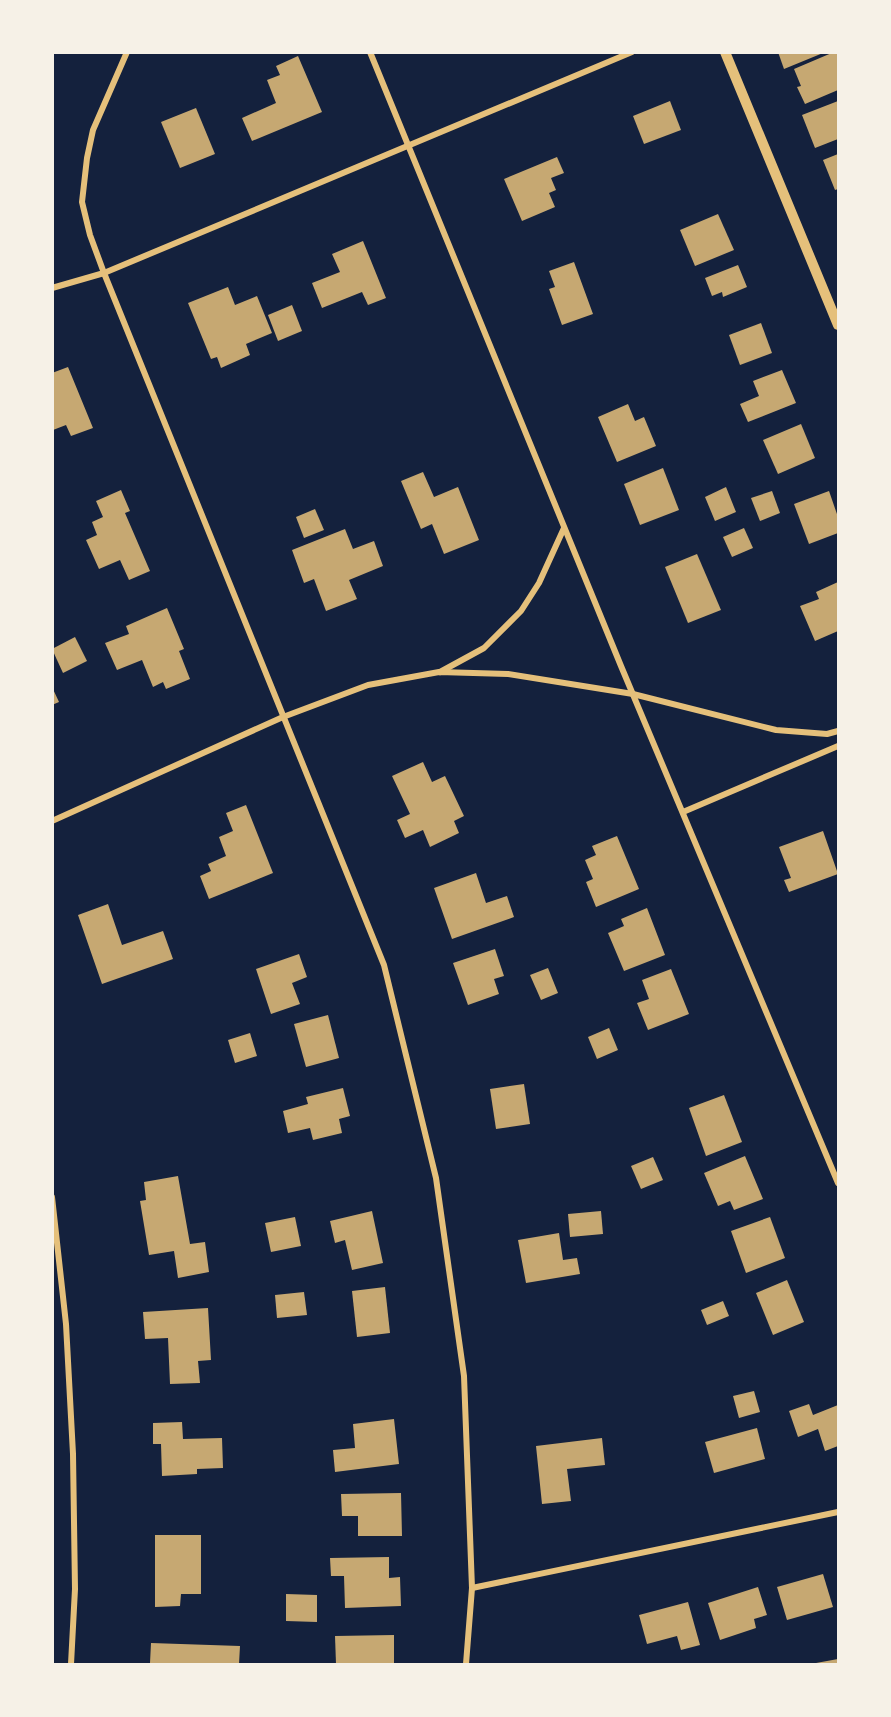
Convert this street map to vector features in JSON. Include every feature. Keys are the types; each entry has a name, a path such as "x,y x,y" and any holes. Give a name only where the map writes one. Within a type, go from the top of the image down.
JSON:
{"street":[{"path":"127,52 93,130 82,202 90,236 104,273 384,965 436,1178 464,1376 472,1588 466,1665"},
{"path":"370,52 633,694 838,1183"},
{"path":"52,288 104,273 632,52"},
{"path":"725,52 838,325"},
{"path":"439,672 484,648 516,617 539,582 564,527"},
{"path":"52,821 283,717 368,685 439,672 508,674 633,694 776,730 826,734 838,731"},
{"path":"682,812 838,746"},
{"path":"52,1197 66,1324 73,1454 75,1589 72,1665"},
{"path":"472,1588 838,1512"}],"building":[{"path":"778,52 823,52 823,53 784,69"},
{"path":"838,52 838,90 805,104 797,87 801,86 794,69"},
{"path":"298,56 322,112 252,141 242,118 276,103 267,80 280,75 276,66"},
{"path":"670,101 681,130 644,144 633,116"},
{"path":"838,101 838,139 815,148 802,115"},
{"path":"196,108 215,154 180,168 161,122"},
{"path":"838,154 838,189 835,190 823,160"},
{"path":"557,157 564,173 551,178 556,190 549,193 555,207 522,221 504,179"},
{"path":"718,214 734,250 695,266 680,230"},
{"path":"363,241 386,298 368,305 362,292 322,308 312,283 340,272 332,254"},
{"path":"574,262 593,314 562,325 549,289 555,287 549,271"},
{"path":"738,265 747,287 723,297 722,292 712,296 705,278"},
{"path":"228,287 235,305 257,296 272,333 246,344 250,355 221,368 217,357 211,359 188,303"},
{"path":"292,305 302,331 278,341 268,315"},
{"path":"761,323 772,353 740,365 729,335"},
{"path":"68,367 93,428 71,436 66,425 53,430 52,428 52,373"},
{"path":"782,370 796,403 748,422 740,404 759,396 753,381"},
{"path":"628,404 635,421 644,417 656,446 617,462 598,417"},
{"path":"801,424 815,458 778,474 763,440"},
{"path":"663,468 679,510 640,525 624,484"},
{"path":"423,472 434,497 458,487 479,540 444,554 432,524 421,529 401,481"},
{"path":"726,487 736,512 715,521 705,497"},
{"path":"121,490 130,511 125,513 150,571 129,580 120,560 99,569 86,540 97,535 92,522 103,517 96,501"},
{"path":"772,491 780,513 760,521 751,498"},
{"path":"829,491 838,517 838,533 809,544 794,504"},
{"path":"315,509 324,530 304,538 296,517"},
{"path":"744,528 753,548 732,557 723,537"},
{"path":"345,529 353,549 374,541 383,566 349,580 357,599 326,611 314,579 304,583 292,550"},
{"path":"697,554 721,610 688,623 665,567"},
{"path":"838,582 838,631 815,641 800,606 819,599 816,592"},
{"path":"167,608 184,649 179,651 190,679 166,689 163,682 153,687 142,660 117,670 105,643 129,634 126,626"},
{"path":"75,637 87,661 63,673 52,649"},
{"path":"52,687 59,702 52,705"},
{"path":"423,762 432,782 445,776 464,816 454,821 459,833 430,847 423,830 405,838 397,820 410,814 392,776"},
{"path":"246,805 273,873 209,899 200,876 211,871 208,864 226,856 219,837 233,831 226,813"},
{"path":"823,831 838,874 789,892 784,880 791,878 779,847"},
{"path":"617,836 639,889 596,907 586,882 593,879 585,860 596,855 592,846"},
{"path":"476,873 486,903 507,896 514,917 452,939 434,888"},
{"path":"108,904 122,945 163,931 173,959 102,984 78,915"},
{"path":"647,908 665,955 624,971 608,933 624,926 621,919"},
{"path":"495,949 504,976 494,979 499,994 468,1005 453,963"},
{"path":"299,954 307,977 292,983 300,1004 271,1014 256,969"},
{"path":"548,968 558,993 541,1000 530,975"},
{"path":"671,969 689,1014 648,1030 637,1003 649,999 642,980"},
{"path":"328,1015 339,1058 306,1067 294,1024"},
{"path":"609,1028 618,1050 597,1059 588,1037"},
{"path":"250,1033 257,1056 235,1063 228,1040"},
{"path":"524,1084 530,1124 496,1129 490,1089"},
{"path":"343,1088 350,1116 339,1119 342,1133 313,1140 310,1128 288,1133 283,1111 308,1104 306,1097"},
{"path":"724,1095 742,1142 706,1156 689,1108"},
{"path":"745,1156 763,1199 734,1210 730,1201 718,1206 704,1173"},
{"path":"653,1157 663,1180 641,1189 631,1166"},
{"path":"178,1176 190,1244 205,1242 209,1272 178,1278 174,1251 149,1255 140,1201 146,1200 144,1182"},
{"path":"372,1211 383,1263 352,1270 345,1240 335,1243 330,1221"},
{"path":"601,1211 603,1234 570,1237 568,1214"},
{"path":"295,1217 301,1246 271,1252 265,1223"},
{"path":"770,1217 785,1258 746,1273 731,1231"},
{"path":"559,1233 563,1260 577,1258 580,1274 526,1283 518,1240"},
{"path":"787,1280 804,1322 773,1335 756,1293"},
{"path":"385,1287 390,1333 357,1337 352,1291"},
{"path":"304,1292 307,1315 277,1318 275,1295"},
{"path":"723,1301 729,1316 707,1325 701,1310"},
{"path":"208,1308 211,1360 198,1361 200,1383 170,1384 168,1338 145,1339 143,1312"},
{"path":"754,1391 760,1412 739,1418 733,1396"},
{"path":"809,1404 813,1415 838,1405 838,1446 825,1451 818,1429 798,1437 789,1411"},
{"path":"394,1419 399,1464 335,1472 333,1450 355,1448 353,1424"},
{"path":"182,1422 183,1439 222,1438 223,1468 197,1469 197,1474 162,1476 161,1444 153,1444 153,1423"},
{"path":"757,1428 765,1459 714,1473 705,1442"},
{"path":"602,1438 605,1465 567,1469 571,1501 542,1504 536,1446"},
{"path":"401,1493 402,1536 358,1536 358,1516 342,1516 341,1494"},
{"path":"155,1535 201,1535 201,1594 181,1594 180,1606 155,1607"},
{"path":"389,1557 389,1578 400,1577 401,1606 345,1608 344,1576 331,1576 330,1558"},
{"path":"823,1574 833,1607 787,1620 777,1587"},
{"path":"758,1587 767,1615 754,1619 756,1628 720,1640 708,1603"},
{"path":"286,1594 317,1595 317,1622 286,1621"},
{"path":"688,1602 700,1645 681,1650 677,1636 647,1644 639,1615"},
{"path":"394,1635 394,1664 336,1664 335,1636"},
{"path":"151,1643 240,1646 239,1664 150,1663"},
{"path":"838,1659 838,1664 816,1664 816,1663"}]}
